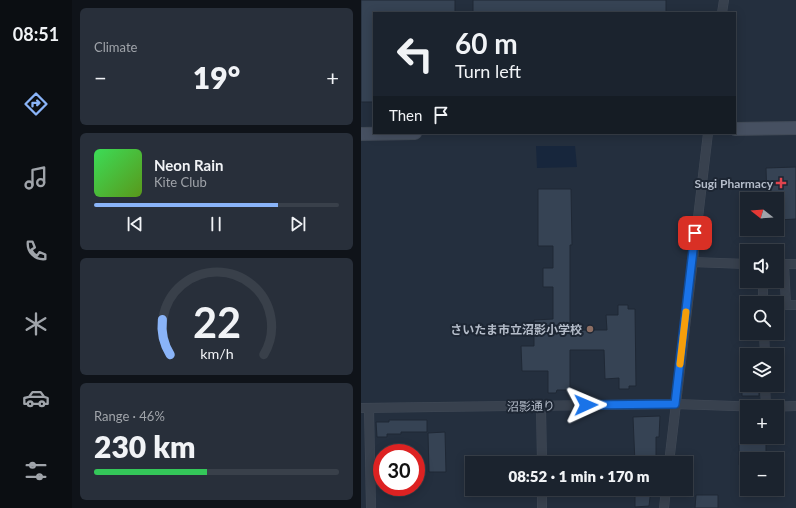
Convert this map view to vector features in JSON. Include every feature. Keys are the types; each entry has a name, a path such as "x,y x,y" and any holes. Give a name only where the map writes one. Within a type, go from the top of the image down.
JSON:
{"street":[{"path":"722,12 724,0"},
{"path":"736,129 796,128"},
{"path":"361,134 373,134"},
{"path":"670,456 708,134"},
{"path":"692,262 740,264"},
{"path":"784,264 796,264"},
{"path":"784,288 786,305 796,305"},
{"name":"沼影通り","path":"365,408 675,404 740,406"},
{"path":"541,406 542,456"},
{"name":"沼影通り","path":"784,406 796,406"},
{"path":"365,408 371,508"},
{"path":"542,496 542,508"},
{"path":"664,508 665,496"}],"water":[{"path":"536,146 575,146 577,167 537,168"}],"building":[{"path":"361,0 455,0 455,12 373,12 373,102 361,102"},
{"path":"473,0 666,0 666,12 473,12"},
{"name":"Sugi Pharmacy","path":"796,167 796,219 784,220 784,192 767,192 766,168"},
{"path":"538,189 571,189 572,245 570,245 570,330 607,330 606,315 618,315 618,305 628,305 628,309 635,309 636,386 629,386 629,389 619,389 619,378 605,379 604,350 570,350 570,390 557,390 556,393 548,393 548,371 522,371 521,346 534,346 534,320 553,319 553,287 543,287 543,268 553,268 553,246 538,246"},
{"path":"742,392 759,392 759,396 742,396"},
{"path":"660,416 659,437 656,437 656,456 635,456 633,417"},
{"path":"389,420 427,420 427,432 401,432 401,434 387,434 387,437 377,437 376,422 389,422"},
{"path":"445,432 446,472 429,472 428,433"},
{"path":"739,443 766,444 766,452 740,452 739,465"},
{"path":"696,495 718,495 718,508 695,508"},
{"path":"635,496 650,496 649,506 635,507"}],"slow traffic":[{"path":"680,364 686,312"}],"place":[{"name":"Sugi Pharmacy","path":"781,183"},
{"name":"さいたま市立沼影小学校","path":"590,329"}],"route":[{"path":"586,405 675,404 695,233"}]}
